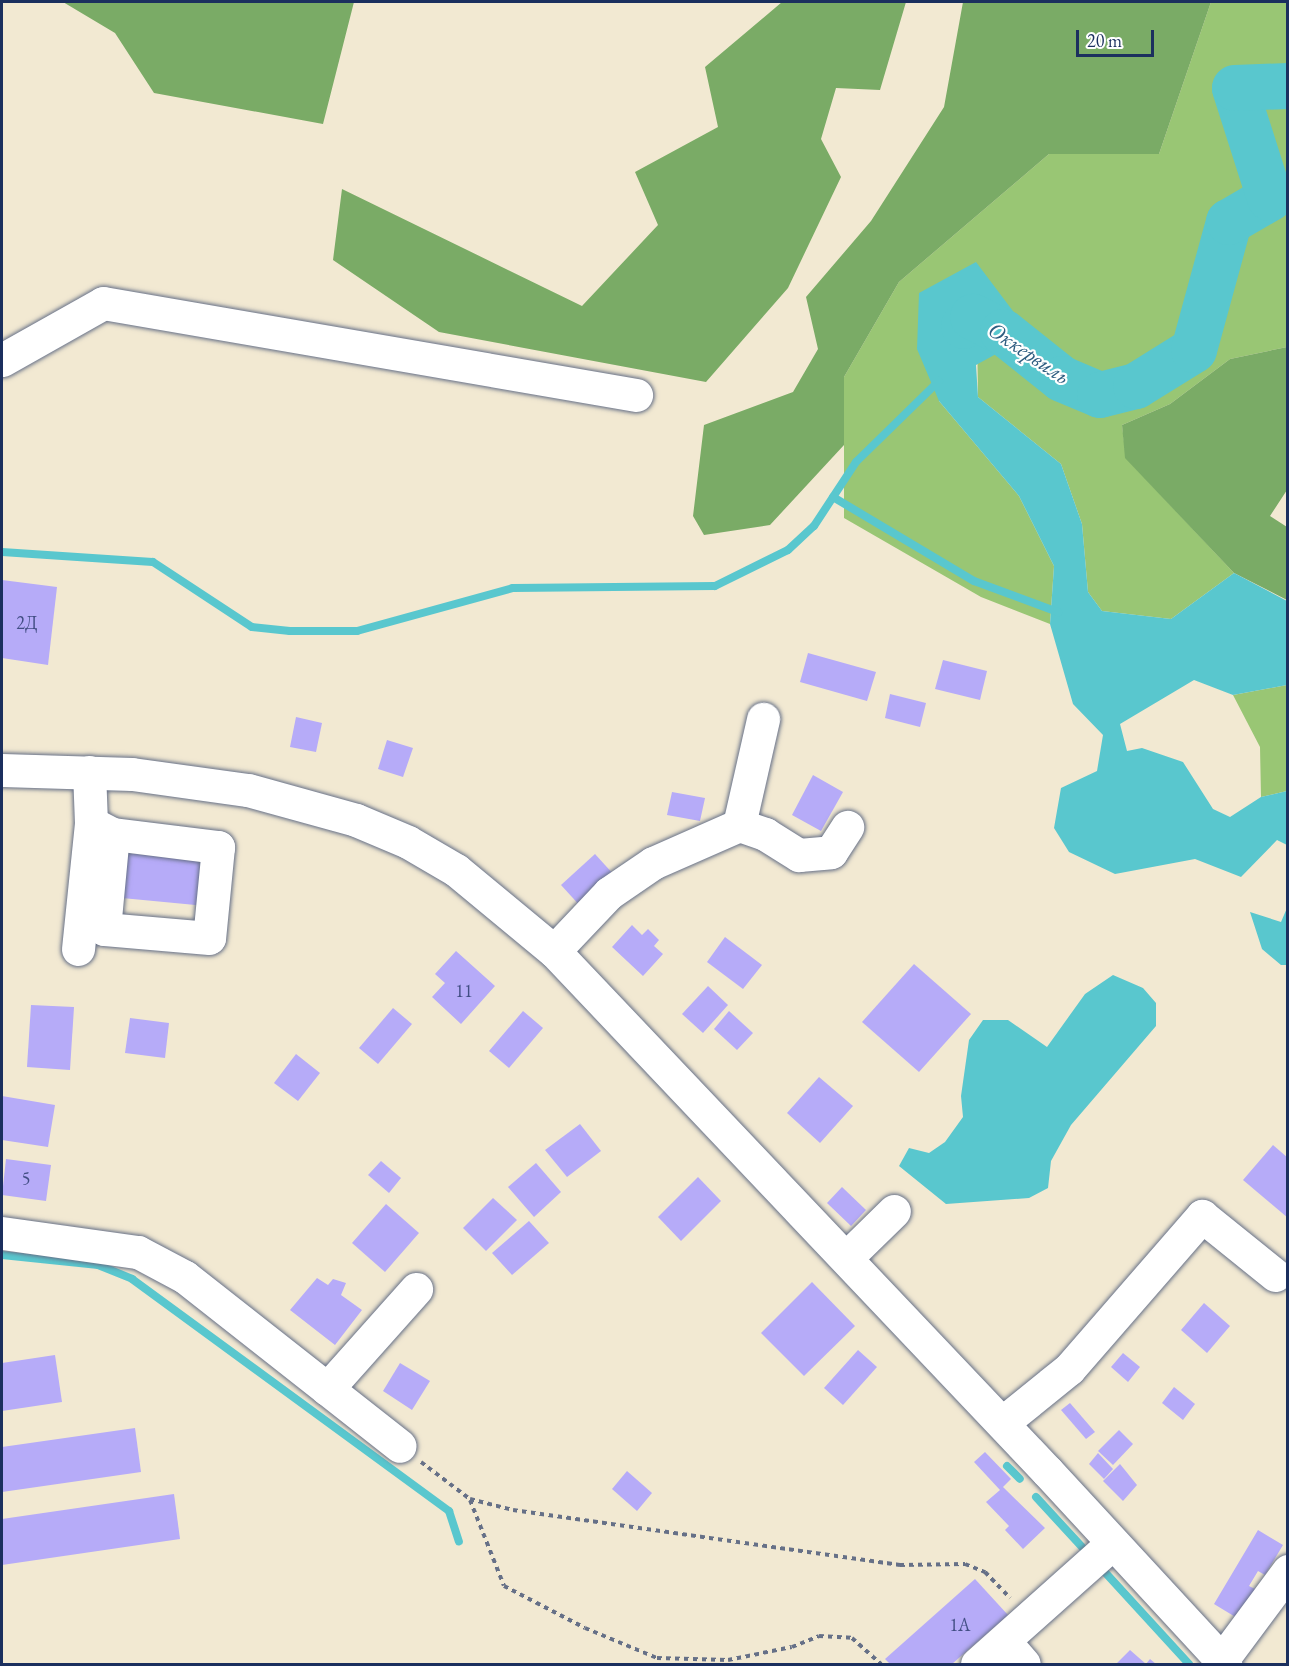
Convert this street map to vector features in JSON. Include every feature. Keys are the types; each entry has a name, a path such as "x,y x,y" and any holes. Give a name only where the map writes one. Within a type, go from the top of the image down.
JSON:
{"street":[{"path":"2,360 103,303 636,395"},
{"path":"739,825 763,719"},
{"path":"2,770 89,772 188,779 248,790 356,820 408,842 456,870 554,951 1002,1423 1222,1664 1287,1571"},
{"path":"78,949 102,828 89,772"},
{"path":"554,951 609,893 653,863 739,825 765,834 799,855 831,852 848,827"},
{"path":"846,1258 894,1211"},
{"path":"1002,1423 1069,1369 1202,1216 1275,1275"},
{"path":"2,1233 138,1252 185,1276 400,1446"},
{"path":"327,1389 416,1289"},
{"path":"977,1665 1014,1653 1029,1618 1113,1543"}],"path":[{"path":"400,1446 470,1499 630,1529 745,1541 900,1565 965,1564 985,1572 1029,1618"},
{"path":"470,1499 504,1586 585,1628 657,1658 728,1660 792,1647 819,1636 852,1638 881,1665"}],"green space":[{"path":"63,2 354,2 323,124 154,93 115,33"},
{"path":"782,2 906,2 880,90 836,88 821,139 841,177 788,288 706,382 439,332 333,260 342,189 582,306 658,225 635,172 718,127 705,67"},
{"path":"963,2 1211,2 1159,154 1049,154 899,282 844,377 844,445 770,525 704,535 693,516 704,425 793,392 818,349 806,297 871,221 944,107"},
{"path":"1211,2 1287,2 1287,347 1230,359 1170,404 1122,425 1126,458 1234,573 1171,619 1102,611 1088,592 1082,524 1061,464 978,397 976,262 939,401 1019,496 1054,566 1050,624 981,597 844,518 844,377 899,282 1049,154 1159,154"},
{"path":"1287,347 1287,490 1270,516 1287,527 1287,600 1234,573 1125,458 1122,425 1170,404 1230,359"},
{"path":"1287,685 1287,791 1261,797 1260,747 1233,695"}],"water":[{"path":"976,262 1031,335 976,365 978,397 1061,464 1082,524 1088,592 1102,611 1171,619 1234,573 1287,601 1287,685 1233,695 1194,680 1120,724 1127,751 1142,748 1183,762 1213,809 1230,817 1261,797 1287,791 1287,845 1277,840 1241,877 1195,859 1115,874 1069,852 1054,828 1061,788 1097,771 1103,735 1073,704 1050,624 1054,566 1019,496 939,401 917,349 919,293"},
{"path":"1287,908 1287,965 1281,965 1262,949 1250,912 1281,922"},
{"path":"1113,975 1143,988 1156,1003 1156,1026 1071,1125 1051,1161 1048,1188 1029,1198 946,1204 899,1166 909,1148 929,1153 945,1142 963,1117 961,1096 969,1040 983,1020 1008,1020 1047,1047 1085,994"}],"building":[{"path":"2,580 57,587 48,665 2,658"},
{"path":"808,653 876,672 867,701 800,682"},
{"path":"943,660 987,671 980,700 935,689"},
{"path":"890,694 926,703 920,727 885,718"},
{"path":"296,717 322,723 316,752 290,747"},
{"path":"387,740 413,748 403,777 378,769"},
{"path":"813,775 843,792 821,831 792,815"},
{"path":"672,792 705,798 700,821 667,815"},
{"path":"127,853 211,862 206,906 122,898"},
{"path":"595,854 615,876 582,908 561,885"},
{"path":"632,925 642,935 648,929 659,940 654,946 663,954 643,976 612,947"},
{"path":"725,937 762,965 743,989 707,962"},
{"path":"456,951 495,986 461,1024 432,997 445,983 435,974"},
{"path":"914,964 971,1014 919,1072 862,1022"},
{"path":"708,986 728,1005 703,1033 682,1014"},
{"path":"31,1005 74,1007 70,1070 27,1067"},
{"path":"393,1008 412,1024 378,1064 359,1048"},
{"path":"523,1011 543,1028 509,1068 489,1051"},
{"path":"729,1011 753,1033 737,1050 714,1029"},
{"path":"130,1018 169,1023 165,1058 125,1053"},
{"path":"296,1054 320,1073 298,1101 274,1083"},
{"path":"819,1077 853,1106 820,1143 787,1113"},
{"path":"2,1096 55,1105 48,1147 2,1140"},
{"path":"580,1124 601,1151 567,1177 545,1150"},
{"path":"1273,1145 1288,1158 1288,1218 1243,1180"},
{"path":"6,1159 51,1165 46,1201 2,1195"},
{"path":"381,1161 401,1178 389,1193 368,1175"},
{"path":"536,1163 561,1192 534,1217 508,1187"},
{"path":"698,1177 721,1201 681,1241 658,1217"},
{"path":"842,1187 866,1210 851,1226 827,1203"},
{"path":"493,1198 517,1220 486,1251 463,1228"},
{"path":"386,1204 419,1233 385,1272 352,1243"},
{"path":"529,1221 549,1243 512,1275 492,1253"},
{"path":"317,1278 328,1285 333,1279 346,1283 341,1295 362,1310 335,1345 290,1310"},
{"path":"812,1282 855,1326 804,1376 761,1333"},
{"path":"1204,1303 1230,1326 1207,1353 1181,1330"},
{"path":"858,1350 877,1367 843,1405 824,1388"},
{"path":"1123,1353 1140,1367 1128,1382 1111,1367"},
{"path":"55,1355 62,1402 2,1411 2,1363"},
{"path":"400,1363 430,1381 412,1410 383,1391"},
{"path":"1174,1387 1195,1404 1183,1420 1162,1403"},
{"path":"1070,1403 1095,1432 1086,1439 1061,1410"},
{"path":"135,1428 141,1472 2,1492 2,1447"},
{"path":"1119,1430 1133,1444 1113,1465 1098,1451"},
{"path":"985,1452 1011,1479 1003,1487 1045,1528 1023,1549 1005,1530 1009,1526 986,1502 1000,1490 974,1462"},
{"path":"1098,1453 1113,1469 1104,1479 1089,1464"},
{"path":"1120,1464 1137,1485 1123,1501 1103,1481"},
{"path":"627,1471 652,1493 637,1511 612,1489"},
{"path":"174,1494 180,1539 2,1565 2,1519"},
{"path":"1258,1530 1283,1545 1265,1575 1258,1571 1249,1586 1259,1591 1242,1621 1214,1604"},
{"path":"975,1579 1008,1615 952,1664 890,1664 885,1659"},
{"path":"1130,1650 1146,1664 1116,1664"},
{"path":"1150,1659 1156,1664 1146,1664"}],"waterway":[{"name":"Оккервиль","path":"964,326 973,317 1003,332 1062,379 1100,395 1136,386 1194,350 1229,222 1270,198 1235,88 1288,86"},
{"path":"2,552 153,562 252,627 290,631 357,631 513,588 715,586 788,550 814,526 856,462 939,381"},
{"path":"833,497 974,581 1058,612"},
{"path":"2,1255 98,1265 132,1279 449,1511 459,1541"},
{"path":"1007,1466 1020,1479"},
{"path":"1036,1497 1082,1547"},
{"path":"1102,1569 1189,1664"}]}
